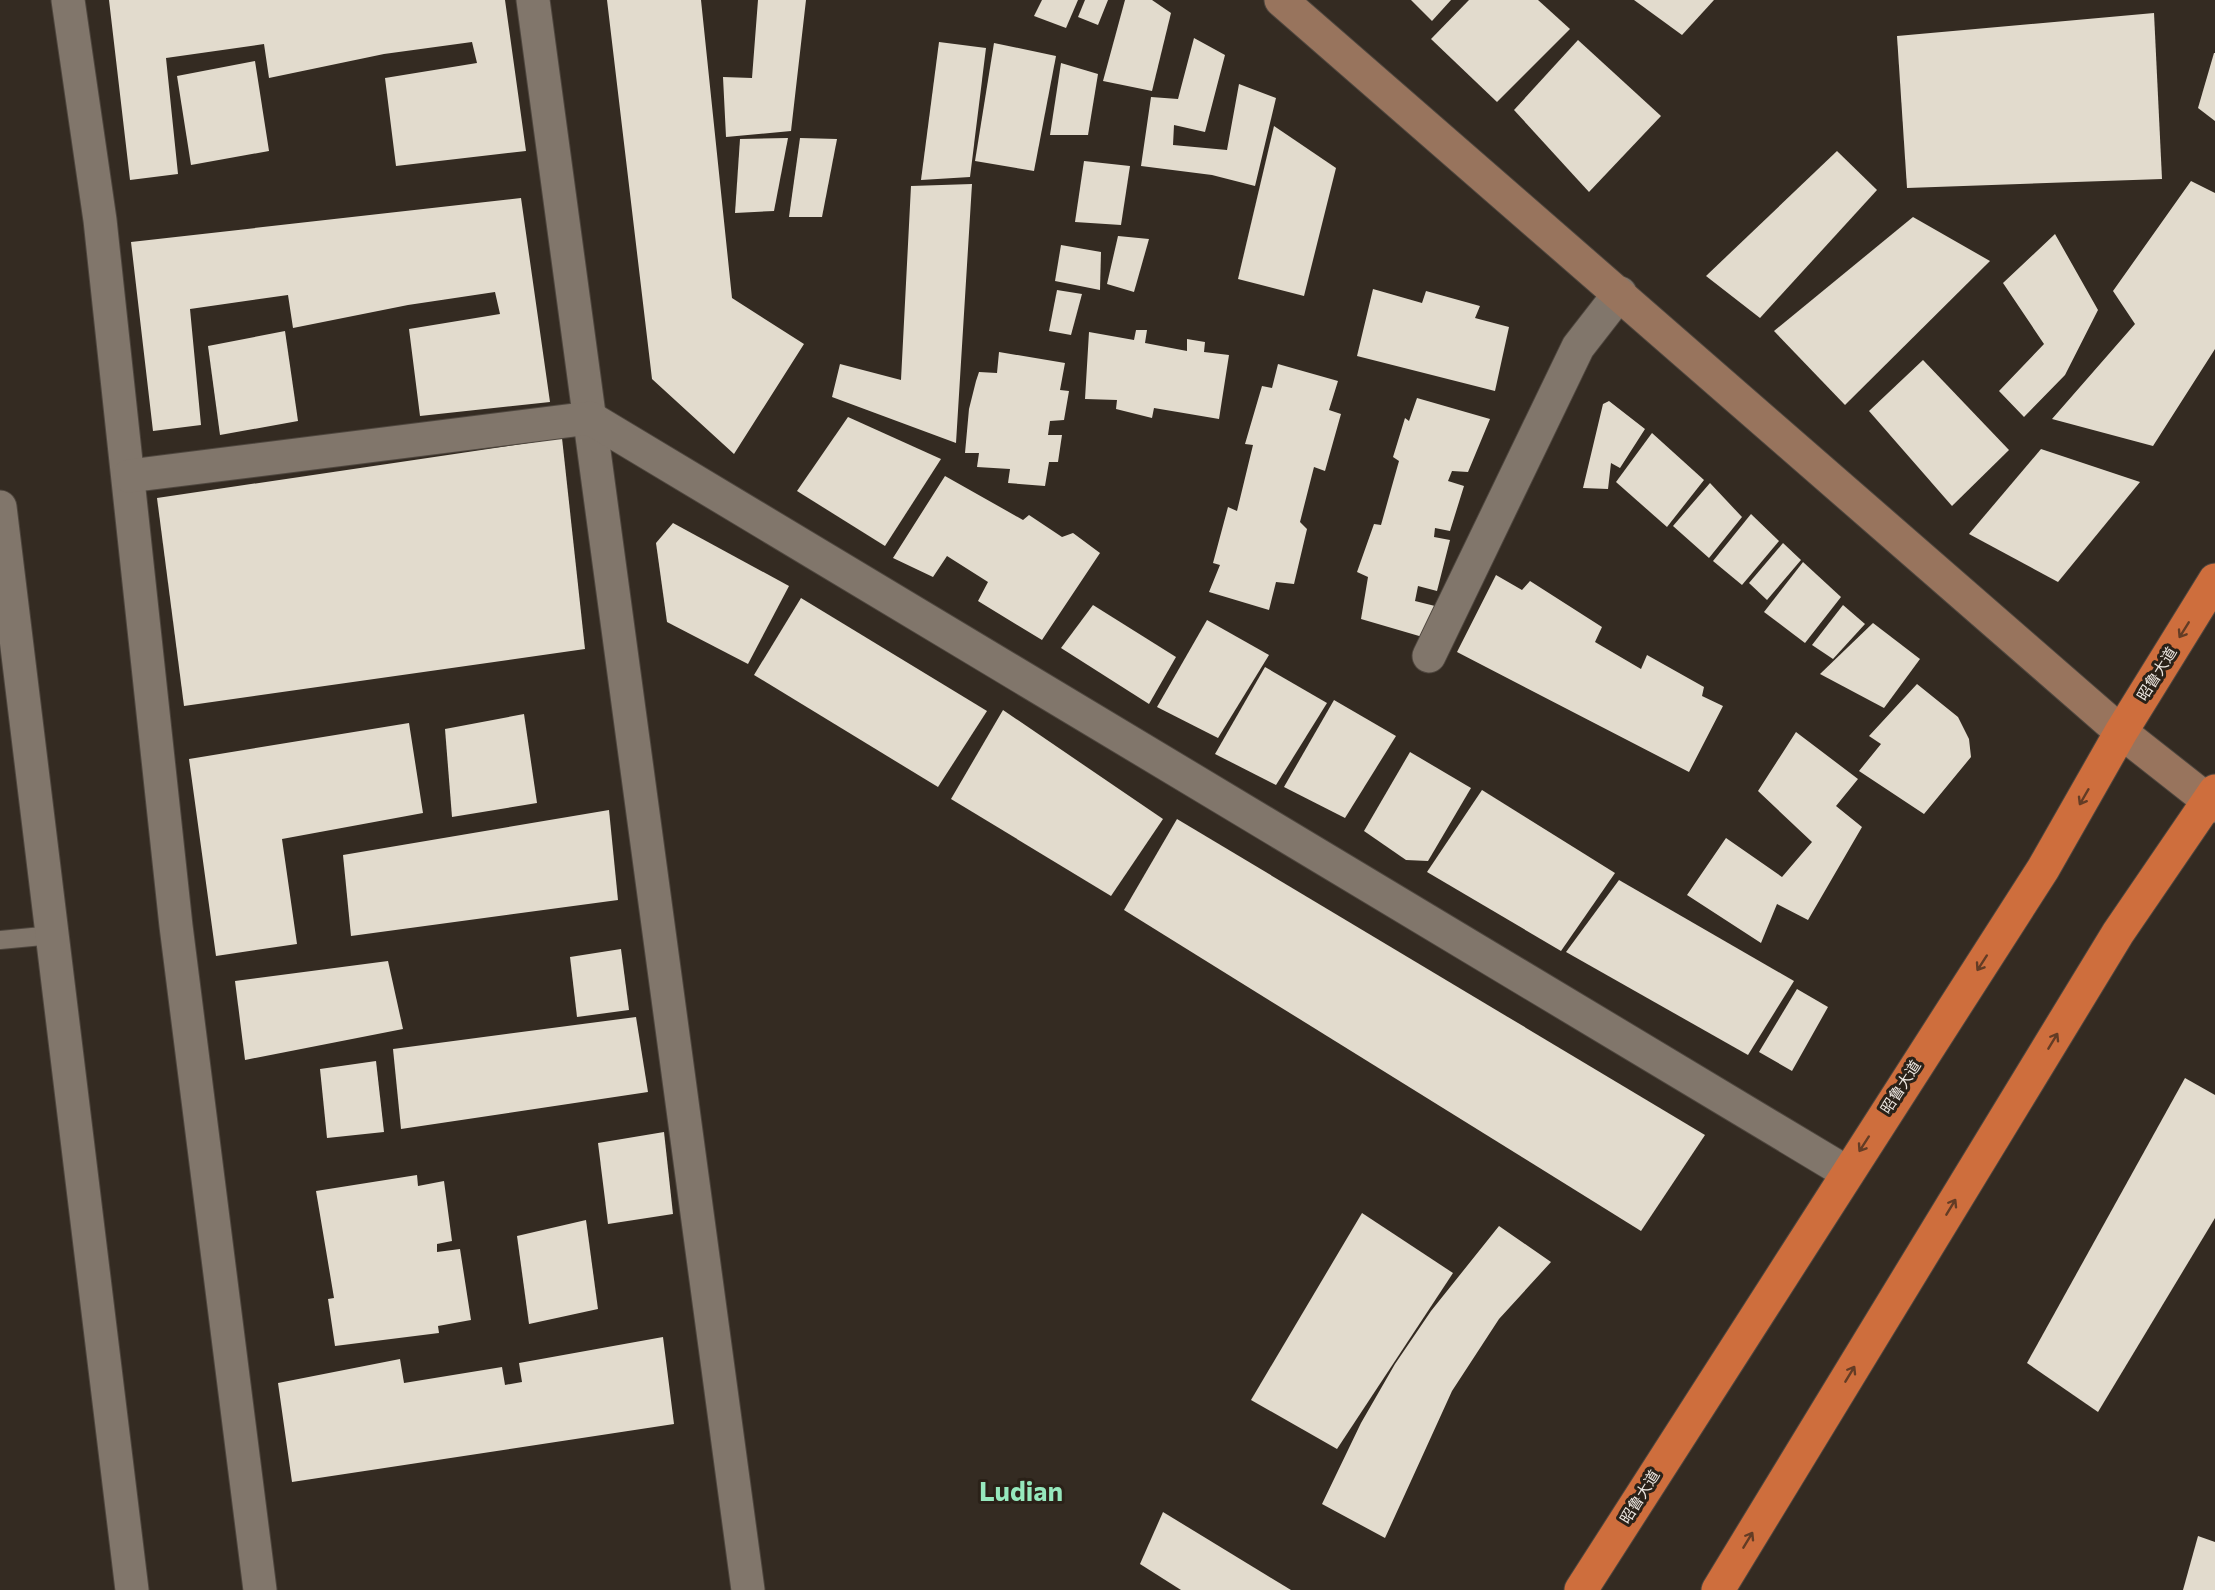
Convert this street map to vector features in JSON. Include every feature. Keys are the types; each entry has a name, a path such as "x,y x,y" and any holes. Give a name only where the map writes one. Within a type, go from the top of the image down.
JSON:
{"highway":[{"name":"昭鲁大道","path":"1581,1590 1846,1172 2043,869 2121,732 2215,580"},
{"path":"1718,1590 2118,933 2213,799"}],"street":[{"path":"68,0 100,220 176,926 260,1590"},
{"path":"533,0 748,1590"},
{"path":"1281,0 1620,293 2121,732 2213,799"},
{"path":"1429,656 1497,520 1578,347 1620,293"},
{"path":"129,476 590,418 1846,1172"},
{"path":"0,507 132,1590"}],"lane":[{"path":"0,940 53,935"}],"building":[{"path":"109,0 505,0 526,151 396,166 385,78 477,63 472,42 384,54 269,78 264,44 166,58 178,174 130,180"},
{"path":"607,0 701,0 732,298 804,344 734,454 652,379"},
{"path":"758,0 806,0 791,131 726,137 723,77 752,78"},
{"path":"1042,0 1078,0 1066,28 1034,16"},
{"path":"1085,0 1108,0 1098,25 1078,17"},
{"path":"1125,0 1152,0 1171,13 1152,91 1103,81"},
{"path":"1411,0 1451,0 1432,21"},
{"path":"1469,0 1538,0 1570,29 1497,102 1431,39"},
{"path":"1634,0 1714,0 1682,35"},
{"path":"2154,13 2162,179 1907,188 1897,36"},
{"path":"1194,38 1225,55 1205,132 1174,125 1173,145 1227,150 1239,84 1276,98 1255,186 1212,175 1141,166 1151,97 1178,99"},
{"path":"1578,40 1661,116 1589,192 1514,110"},
{"path":"939,42 986,48 970,177 921,180"},
{"path":"994,43 1056,56 1034,171 975,161"},
{"path":"2215,53 2215,121 2198,108"},
{"path":"255,61 269,151 191,165 177,76"},
{"path":"1061,63 1098,74 1088,135 1050,135"},
{"path":"1274,126 1336,168 1304,296 1238,279"},
{"path":"788,138 774,211 735,213 740,139"},
{"path":"800,138 837,139 822,217 789,217"},
{"path":"1837,151 1877,190 1760,318 1706,276"},
{"path":"1084,161 1130,166 1121,225 1075,222"},
{"path":"2191,181 2215,193 2215,349 2153,446 2052,419 2135,324 2113,291"},
{"path":"972,184 956,443 832,397 840,364 901,380 911,186"},
{"path":"521,198 550,402 420,416 409,329 500,314 495,292 408,305 293,328 288,295 190,309 201,425 153,431 131,242"},
{"path":"1913,217 1990,261 1845,405 1774,331"},
{"path":"2055,234 2098,310 2065,375 2024,417 1999,391 2044,344 2003,283"},
{"path":"1118,236 1149,239 1134,292 1107,284"},
{"path":"1061,245 1101,252 1100,290 1055,281"},
{"path":"1373,289 1422,303 1426,291 1480,306 1475,318 1509,327 1495,391 1357,356"},
{"path":"1057,290 1082,294 1071,335 1049,331"},
{"path":"1136,330 1147,330 1145,343 1187,351 1187,339 1205,342 1204,352 1229,355 1219,419 1154,408 1152,418 1116,409 1117,400 1085,399 1089,332 1134,340"},
{"path":"285,331 298,421 220,435 208,346"},
{"path":"999,352 1065,363 1060,390 1069,391 1064,420 1050,421 1048,435 1062,435 1058,462 1049,462 1045,486 1008,483 1010,469 977,467 979,453 965,453 969,409 979,372 997,373"},
{"path":"1923,360 2009,450 1952,506 1869,411"},
{"path":"1278,364 1338,381 1329,410 1341,414 1325,471 1314,467 1300,522 1307,529 1294,584 1276,582 1269,610 1209,592 1220,565 1213,563 1228,507 1237,511 1253,445 1245,444 1262,386 1272,388"},
{"path":"1417,398 1490,419 1468,472 1452,471 1448,481 1464,486 1450,531 1435,528 1434,537 1450,540 1437,591 1418,586 1415,601 1435,606 1426,638 1361,619 1368,577 1357,572 1374,524 1381,525 1399,461 1393,457 1405,418 1409,421"},
{"path":"1609,401 1645,429 1620,468 1611,463 1608,489 1583,488 1603,404"},
{"path":"848,417 941,459 885,546 797,491"},
{"path":"1652,433 1704,480 1667,527 1616,482"},
{"path":"562,438 585,649 184,706 157,498"},
{"path":"2041,449 2140,482 2058,582 1969,534"},
{"path":"945,476 1023,520 1029,515 1062,537 1073,533 1100,553 1042,640 978,601 988,582 947,556 933,577 893,558"},
{"path":"1710,483 1742,517 1709,558 1673,526"},
{"path":"1751,514 1779,541 1742,585 1713,561"},
{"path":"673,523 789,586 748,664 667,622 656,543"},
{"path":"1783,543 1801,560 1767,600 1749,583"},
{"path":"1803,562 1841,597 1805,643 1764,612"},
{"path":"1496,575 1522,590 1530,581 1602,627 1595,642 1641,669 1647,655 1704,687 1702,696 1723,706 1689,772 1457,652"},
{"path":"801,598 987,711 938,787 754,675"},
{"path":"1093,605 1176,657 1149,704 1061,648"},
{"path":"1843,605 1865,624 1833,659 1812,645"},
{"path":"1207,620 1269,655 1218,738 1157,707"},
{"path":"1873,623 1920,659 1884,708 1820,674"},
{"path":"1265,667 1327,703 1276,785 1215,754"},
{"path":"1917,684 1958,717 1969,739 1971,757 1924,814 1859,771 1881,744 1869,736"},
{"path":"1334,700 1396,736 1345,818 1284,787"},
{"path":"1003,710 1163,819 1111,896 951,799"},
{"path":"524,714 537,803 452,817 445,729"},
{"path":"409,723 423,813 282,839 297,944 216,956 189,759"},
{"path":"1796,732 1858,779 1836,806 1862,827 1808,920 1777,904 1761,943 1687,895 1726,838 1782,877 1812,842 1758,791"},
{"path":"1410,752 1471,788 1428,861 1406,860 1364,831"},
{"path":"1482,790 1615,873 1561,951 1427,872"},
{"path":"609,810 618,900 351,936 343,855"},
{"path":"1177,819 1705,1135 1641,1231 1124,910"},
{"path":"1619,880 1794,981 1748,1055 1566,952"},
{"path":"621,949 629,1010 577,1017 570,957"},
{"path":"388,961 403,1029 245,1060 235,981"},
{"path":"1797,989 1828,1007 1792,1071 1759,1052"},
{"path":"636,1017 648,1092 401,1129 393,1049"},
{"path":"376,1061 384,1132 327,1138 320,1069"},
{"path":"2185,1078 2215,1095 2215,1218 2098,1412 2027,1363"},
{"path":"664,1132 673,1214 608,1224 598,1143"},
{"path":"417,1175 418,1186 444,1181 452,1241 437,1244 437,1252 460,1249 471,1320 438,1326 439,1333 335,1346 328,1299 334,1298 316,1191"},
{"path":"1362,1213 1453,1273 1337,1449 1251,1400"},
{"path":"586,1220 598,1309 529,1324 517,1236"},
{"path":"1499,1226 1551,1262 1499,1319 1452,1391 1385,1538 1322,1504 1361,1423 1395,1364 1431,1311"},
{"path":"663,1337 674,1424 292,1482 278,1383 400,1359 404,1383 502,1367 505,1385 522,1382 519,1363"},
{"path":"1163,1512 1291,1590 1181,1590 1140,1564"},
{"path":"2198,1536 2215,1542 2215,1590 2183,1590"}],"district":[{"name":"Ludian","path":"1021,1492"}]}
